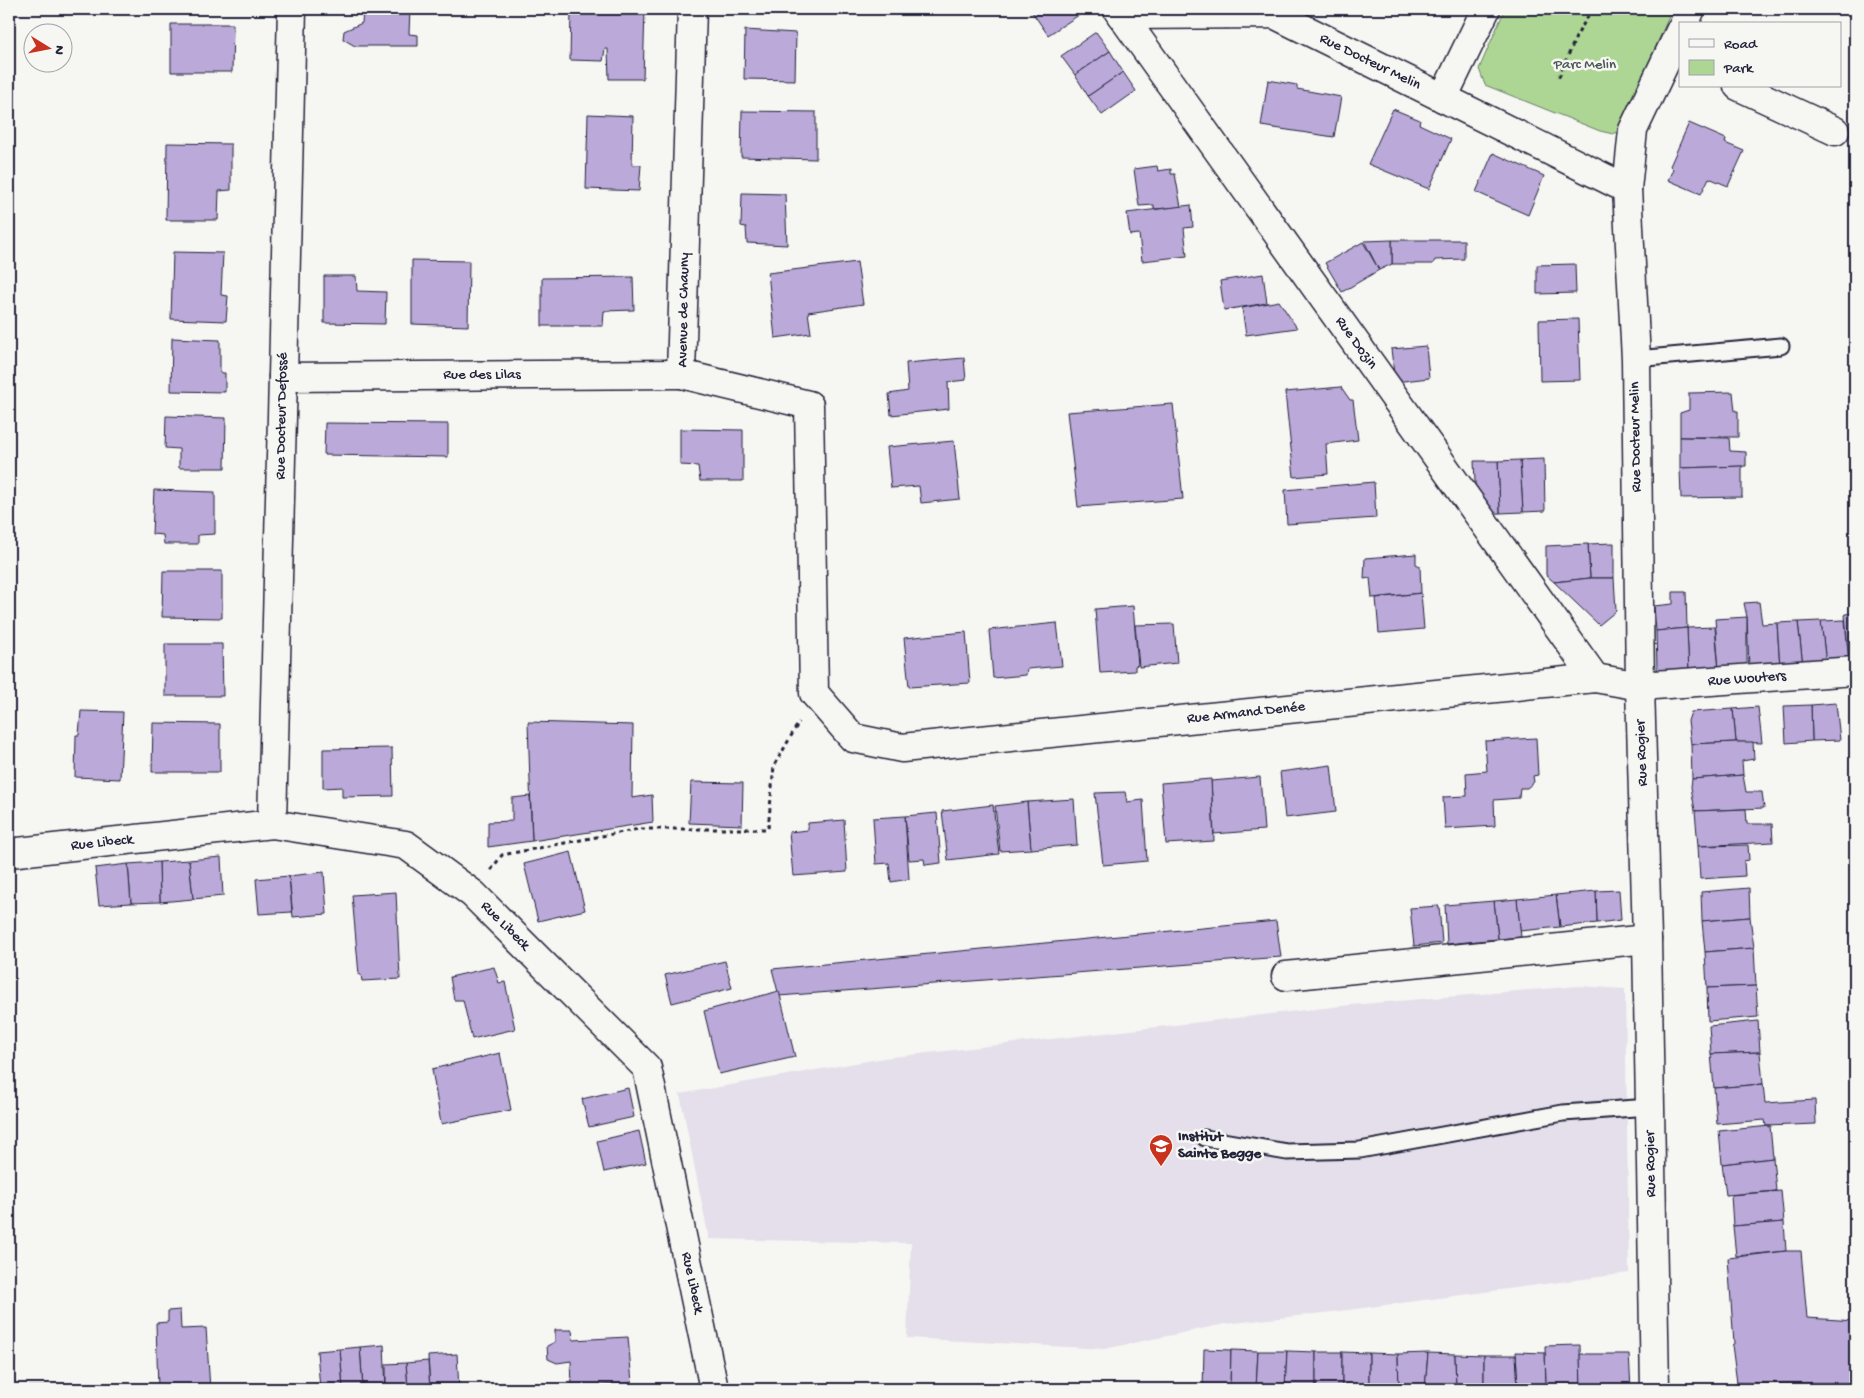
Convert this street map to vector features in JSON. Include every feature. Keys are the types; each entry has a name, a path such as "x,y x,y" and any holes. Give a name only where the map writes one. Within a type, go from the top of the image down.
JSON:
{"street":[{"name":"Rue Docteur Defossé","path":"272,824 292,9"},
{"name":"Avenue de Chauny","path":"692,9 681,374 809,405 814,693"},
{"path":"1443,98 1486,9"},
{"path":"1685,22 1691,9"},
{"name":"Rue Docteur Melin","path":"1119,12 1274,14 1627,189"},
{"name":"Rue Dozin","path":"1119,12 1596,678"},
{"name":"Rue Docteur Melin","path":"1640,686 1636,359 1627,189 1633,130 1677,48"},
{"path":"1742,88 1835,131"},
{"name":"Rue des Lilas","path":"283,377 681,374"},
{"name":"Rue Wouters","path":"1640,686 1855,672"},
{"name":"Rue Armand Denée","path":"814,693 853,738 902,748 1596,678 1640,686"},
{"name":"Rue Rogier","path":"1640,686 1647,939 1655,1389"},
{"name":"Rue Libeck","path":"9,854 272,824 406,845 473,894 647,1068 714,1389"},
{"path":"1286,976 1647,939"}],"lane":[{"path":"1636,359 1781,346"},
{"path":"1205,1138 1287,1152 1360,1150 1563,1113 1650,1107"}],"path":[{"path":"1559,77 1576,37 1592,9"},
{"path":"473,894 502,854 638,828 768,829 774,766 814,693"}],"shaded area":[{"name":"Institut Sainte Begge","path":"1578,986 1625,989 1629,1273 1225,1324 1104,1349 907,1338 911,1243 709,1239 680,1094 884,1058 1351,1005"}],"green space":[{"name":"Parc Melin","path":"1505,9 1672,9 1621,129 1613,134 1600,131 1485,85 1479,69"}],"building":[{"path":"363,9 410,9 409,34 418,35 418,46 355,46 343,39 344,31 362,23"},
{"path":"571,9 645,9 643,79 609,79 608,49 605,49 603,61 570,60"},
{"path":"1030,9 1079,9 1082,13 1048,35"},
{"path":"171,24 233,24 232,72 171,72"},
{"path":"745,30 796,33 795,80 744,79"},
{"path":"1096,32 1110,51 1075,75 1061,56"},
{"path":"1110,51 1123,72 1088,96 1075,75"},
{"path":"1123,72 1136,91 1102,115 1088,96"},
{"path":"1268,80 1297,85 1297,89 1341,97 1334,137 1261,126"},
{"path":"1393,109 1420,120 1419,124 1451,139 1429,189 1368,164"},
{"path":"742,111 816,112 816,159 741,157"},
{"path":"588,114 633,116 632,165 641,165 639,191 586,189"},
{"path":"1689,123 1726,139 1725,143 1744,151 1728,186 1709,178 1701,194 1668,180 1673,169 1670,166"},
{"path":"167,143 231,144 231,190 219,191 218,220 166,220"},
{"path":"1493,153 1544,176 1528,215 1476,192"},
{"path":"1157,166 1158,171 1171,169 1171,174 1175,174 1181,207 1154,209 1154,205 1139,206 1134,169"},
{"path":"742,193 785,194 787,245 747,243 746,227 741,226"},
{"path":"1191,205 1193,227 1184,228 1187,256 1142,261 1139,234 1130,235 1127,213"},
{"path":"1392,240 1464,240 1464,259 1435,260 1433,264 1392,264"},
{"path":"1392,240 1392,264 1379,270 1364,241"},
{"path":"1363,242 1379,270 1342,292 1325,263"},
{"path":"173,252 223,253 221,295 228,296 226,321 171,319"},
{"path":"412,260 469,261 468,326 412,324"},
{"path":"857,262 863,304 808,312 811,333 775,338 768,273"},
{"path":"1575,264 1576,293 1537,294 1537,265"},
{"path":"1263,274 1267,303 1224,310 1220,281"},
{"path":"324,276 356,276 357,291 386,292 385,324 324,323"},
{"path":"633,277 634,310 604,311 603,326 542,326 542,278"},
{"path":"1279,301 1297,328 1246,335 1242,308"},
{"path":"1578,319 1580,380 1540,381 1539,320"},
{"path":"172,338 220,340 220,373 225,373 225,392 171,391"},
{"path":"1426,346 1429,378 1395,382 1391,349"},
{"path":"964,358 966,380 948,382 949,409 891,415 889,394 908,391 906,363"},
{"path":"1341,387 1350,400 1353,400 1358,440 1326,444 1328,474 1294,477 1285,392"},
{"path":"1733,392 1735,411 1738,411 1738,437 1680,437 1680,413 1689,410 1689,393"},
{"path":"1173,404 1183,499 1078,507 1067,412"},
{"path":"166,416 226,418 225,468 179,468 179,449 165,448"},
{"path":"325,423 448,424 448,457 324,455"},
{"path":"680,429 743,430 743,481 700,481 698,466 680,465"},
{"path":"1680,437 1729,438 1730,451 1746,452 1746,466 1680,468"},
{"path":"954,441 960,499 921,503 919,486 891,488 887,447"},
{"path":"1544,459 1545,511 1523,512 1520,460"},
{"path":"1520,460 1523,512 1500,513 1498,461"},
{"path":"1474,461 1498,461 1500,513 1487,514 1476,504"},
{"path":"1742,466 1742,497 1681,498 1680,468"},
{"path":"1374,482 1376,518 1287,524 1285,490"},
{"path":"154,490 215,492 215,534 198,535 198,544 164,544 163,535 152,534"},
{"path":"1614,543 1614,578 1590,578 1588,544"},
{"path":"1588,544 1590,578 1554,582 1546,575 1546,546"},
{"path":"1416,554 1416,564 1420,566 1421,593 1372,598 1370,578 1364,579 1365,558"},
{"path":"163,571 222,571 222,618 162,617"},
{"path":"1590,578 1614,578 1616,611 1599,625 1554,582"},
{"path":"1673,592 1686,592 1687,628 1656,631 1654,606 1673,604"},
{"path":"1421,593 1424,629 1379,633 1376,598"},
{"path":"1759,602 1762,624 1777,623 1780,667 1749,669 1747,617 1744,603"},
{"path":"1133,606 1138,665 1135,666 1135,671 1100,673 1095,609"},
{"path":"1855,613 1855,662 1849,663 1845,614"},
{"path":"1747,617 1747,669 1719,671 1715,619"},
{"path":"1845,620 1849,663 1826,664 1821,621"},
{"path":"1821,621 1826,664 1803,666 1798,622"},
{"path":"1798,622 1803,666 1780,667 1777,623"},
{"path":"1057,623 1062,666 1027,669 1026,675 993,678 989,630"},
{"path":"1174,624 1177,663 1139,667 1135,625"},
{"path":"1715,627 1719,671 1689,673 1687,628"},
{"path":"1687,628 1689,673 1663,674 1657,669 1656,631"},
{"path":"966,632 970,683 909,687 904,638"},
{"path":"165,644 222,644 223,696 165,696"},
{"path":"1836,703 1840,740 1812,741 1811,705"},
{"path":"1811,705 1812,741 1786,743 1784,706"},
{"path":"1758,707 1762,743 1736,742 1733,709"},
{"path":"1733,709 1736,742 1691,744 1688,721 1691,712"},
{"path":"81,711 123,712 120,779 75,777 76,735 79,735"},
{"path":"528,722 633,725 632,798 652,795 653,822 532,841"},
{"path":"153,723 220,724 220,772 152,772"},
{"path":"1536,738 1538,775 1533,776 1534,782 1527,788 1520,788 1519,798 1494,800 1495,826 1445,829 1443,797 1467,796 1466,773 1487,771 1485,741"},
{"path":"1753,742 1754,759 1742,761 1743,775 1692,779 1691,744"},
{"path":"392,748 393,796 342,797 342,787 323,788 323,749"},
{"path":"1331,765 1336,812 1285,818 1280,772"},
{"path":"1743,775 1746,792 1762,792 1764,808 1695,811 1691,787 1692,779"},
{"path":"1260,777 1264,830 1214,834 1211,781"},
{"path":"1211,779 1214,841 1166,844 1161,783"},
{"path":"691,782 743,783 742,825 689,823"},
{"path":"1125,792 1127,802 1143,800 1147,861 1103,865 1095,793"},
{"path":"530,796 532,841 488,847 488,822 512,821 512,798"},
{"path":"1074,799 1077,845 1031,849 1027,802"},
{"path":"1027,802 1031,849 1000,851 995,806"},
{"path":"993,805 999,854 948,860 942,811"},
{"path":"1746,809 1747,824 1772,824 1773,842 1698,846 1695,811"},
{"path":"937,813 941,863 925,865 924,859 909,860 905,816"},
{"path":"905,816 909,879 891,882 889,863 876,864 873,818"},
{"path":"844,820 847,872 793,876 789,832 808,830 808,823"},
{"path":"1748,845 1749,860 1744,861 1745,876 1700,879 1698,846"},
{"path":"571,852 585,910 538,921 524,864"},
{"path":"221,857 223,896 193,899 189,860"},
{"path":"189,860 193,899 160,902 159,862"},
{"path":"159,862 160,902 131,903 128,864"},
{"path":"128,864 131,903 99,905 95,868"},
{"path":"324,872 327,914 293,917 289,876"},
{"path":"289,876 292,912 259,914 256,879"},
{"path":"1749,888 1750,917 1702,921 1701,892"},
{"path":"1619,890 1621,920 1597,923 1596,891"},
{"path":"1596,891 1597,923 1560,927 1556,895"},
{"path":"396,892 400,979 362,981 361,975 359,975 352,895"},
{"path":"1556,895 1560,927 1520,931 1517,899"},
{"path":"1517,899 1521,937 1498,939 1494,901"},
{"path":"1494,901 1498,939 1447,944 1445,905"},
{"path":"1439,906 1442,943 1414,946 1410,908"},
{"path":"1750,917 1754,948 1705,952 1702,921"},
{"path":"1276,921 1281,957 779,996 772,969"},
{"path":"1754,948 1756,986 1707,988 1705,952"},
{"path":"725,961 732,988 672,1003 665,975"},
{"path":"494,967 499,983 505,982 515,1029 472,1039 463,1000 454,1000 450,977"},
{"path":"1756,986 1758,1017 1708,1021 1707,988"},
{"path":"779,991 795,1057 719,1074 704,1011"},
{"path":"1758,1021 1760,1052 1711,1054 1709,1026"},
{"path":"1760,1052 1763,1084 1714,1088 1711,1054"},
{"path":"500,1053 511,1110 441,1124 432,1069"},
{"path":"1763,1084 1765,1103 1815,1100 1816,1124 1766,1126 1765,1120 1717,1124 1714,1088"},
{"path":"628,1088 634,1117 589,1127 582,1099"},
{"path":"1770,1126 1773,1158 1722,1164 1719,1131"},
{"path":"639,1131 646,1163 604,1172 597,1141"},
{"path":"1773,1158 1776,1191 1726,1195 1722,1164"},
{"path":"1781,1191 1784,1222 1733,1226 1731,1195"},
{"path":"1784,1222 1786,1251 1736,1256 1733,1226"},
{"path":"1801,1251 1807,1318 1855,1321 1855,1383 1737,1383 1732,1345 1734,1344 1728,1258"},
{"path":"180,1310 181,1329 206,1328 210,1389 158,1389 156,1323 168,1322 168,1311"},
{"path":"555,1330 572,1330 573,1340 628,1337 632,1383 572,1387 571,1361 557,1363 548,1359 547,1346 555,1342"},
{"path":"384,1345 386,1389 363,1389 360,1347"},
{"path":"1580,1345 1581,1389 1546,1389 1545,1346"},
{"path":"360,1347 363,1389 343,1389 340,1349"},
{"path":"340,1349 343,1389 320,1389 317,1351"},
{"path":"1204,1349 1231,1350 1230,1389 1203,1389"},
{"path":"1231,1350 1258,1351 1256,1389 1230,1389"},
{"path":"1258,1351 1287,1351 1285,1389 1256,1389"},
{"path":"1287,1351 1316,1352 1316,1389 1285,1389"},
{"path":"1316,1352 1342,1352 1342,1389 1316,1389"},
{"path":"1342,1352 1369,1353 1369,1389 1342,1389"},
{"path":"1516,1352 1545,1353 1546,1389 1518,1389"},
{"path":"1369,1353 1398,1354 1399,1389 1369,1389"},
{"path":"1428,1353 1425,1389 1399,1389 1398,1354"},
{"path":"1428,1353 1455,1354 1456,1389 1425,1389"},
{"path":"457,1354 459,1389 430,1389 428,1356"},
{"path":"1455,1354 1484,1355 1484,1389 1456,1389"},
{"path":"1580,1354 1629,1354 1631,1389 1581,1389"},
{"path":"1484,1355 1516,1355 1518,1389 1484,1389"},
{"path":"428,1361 430,1389 408,1389 406,1363"},
{"path":"406,1363 408,1389 386,1389 386,1364"},
{"path":"20,1387 52,1387 52,1389 20,1389"}],"place":[{"name":"Institut Sainte Begge","path":"1161,1167"}]}
